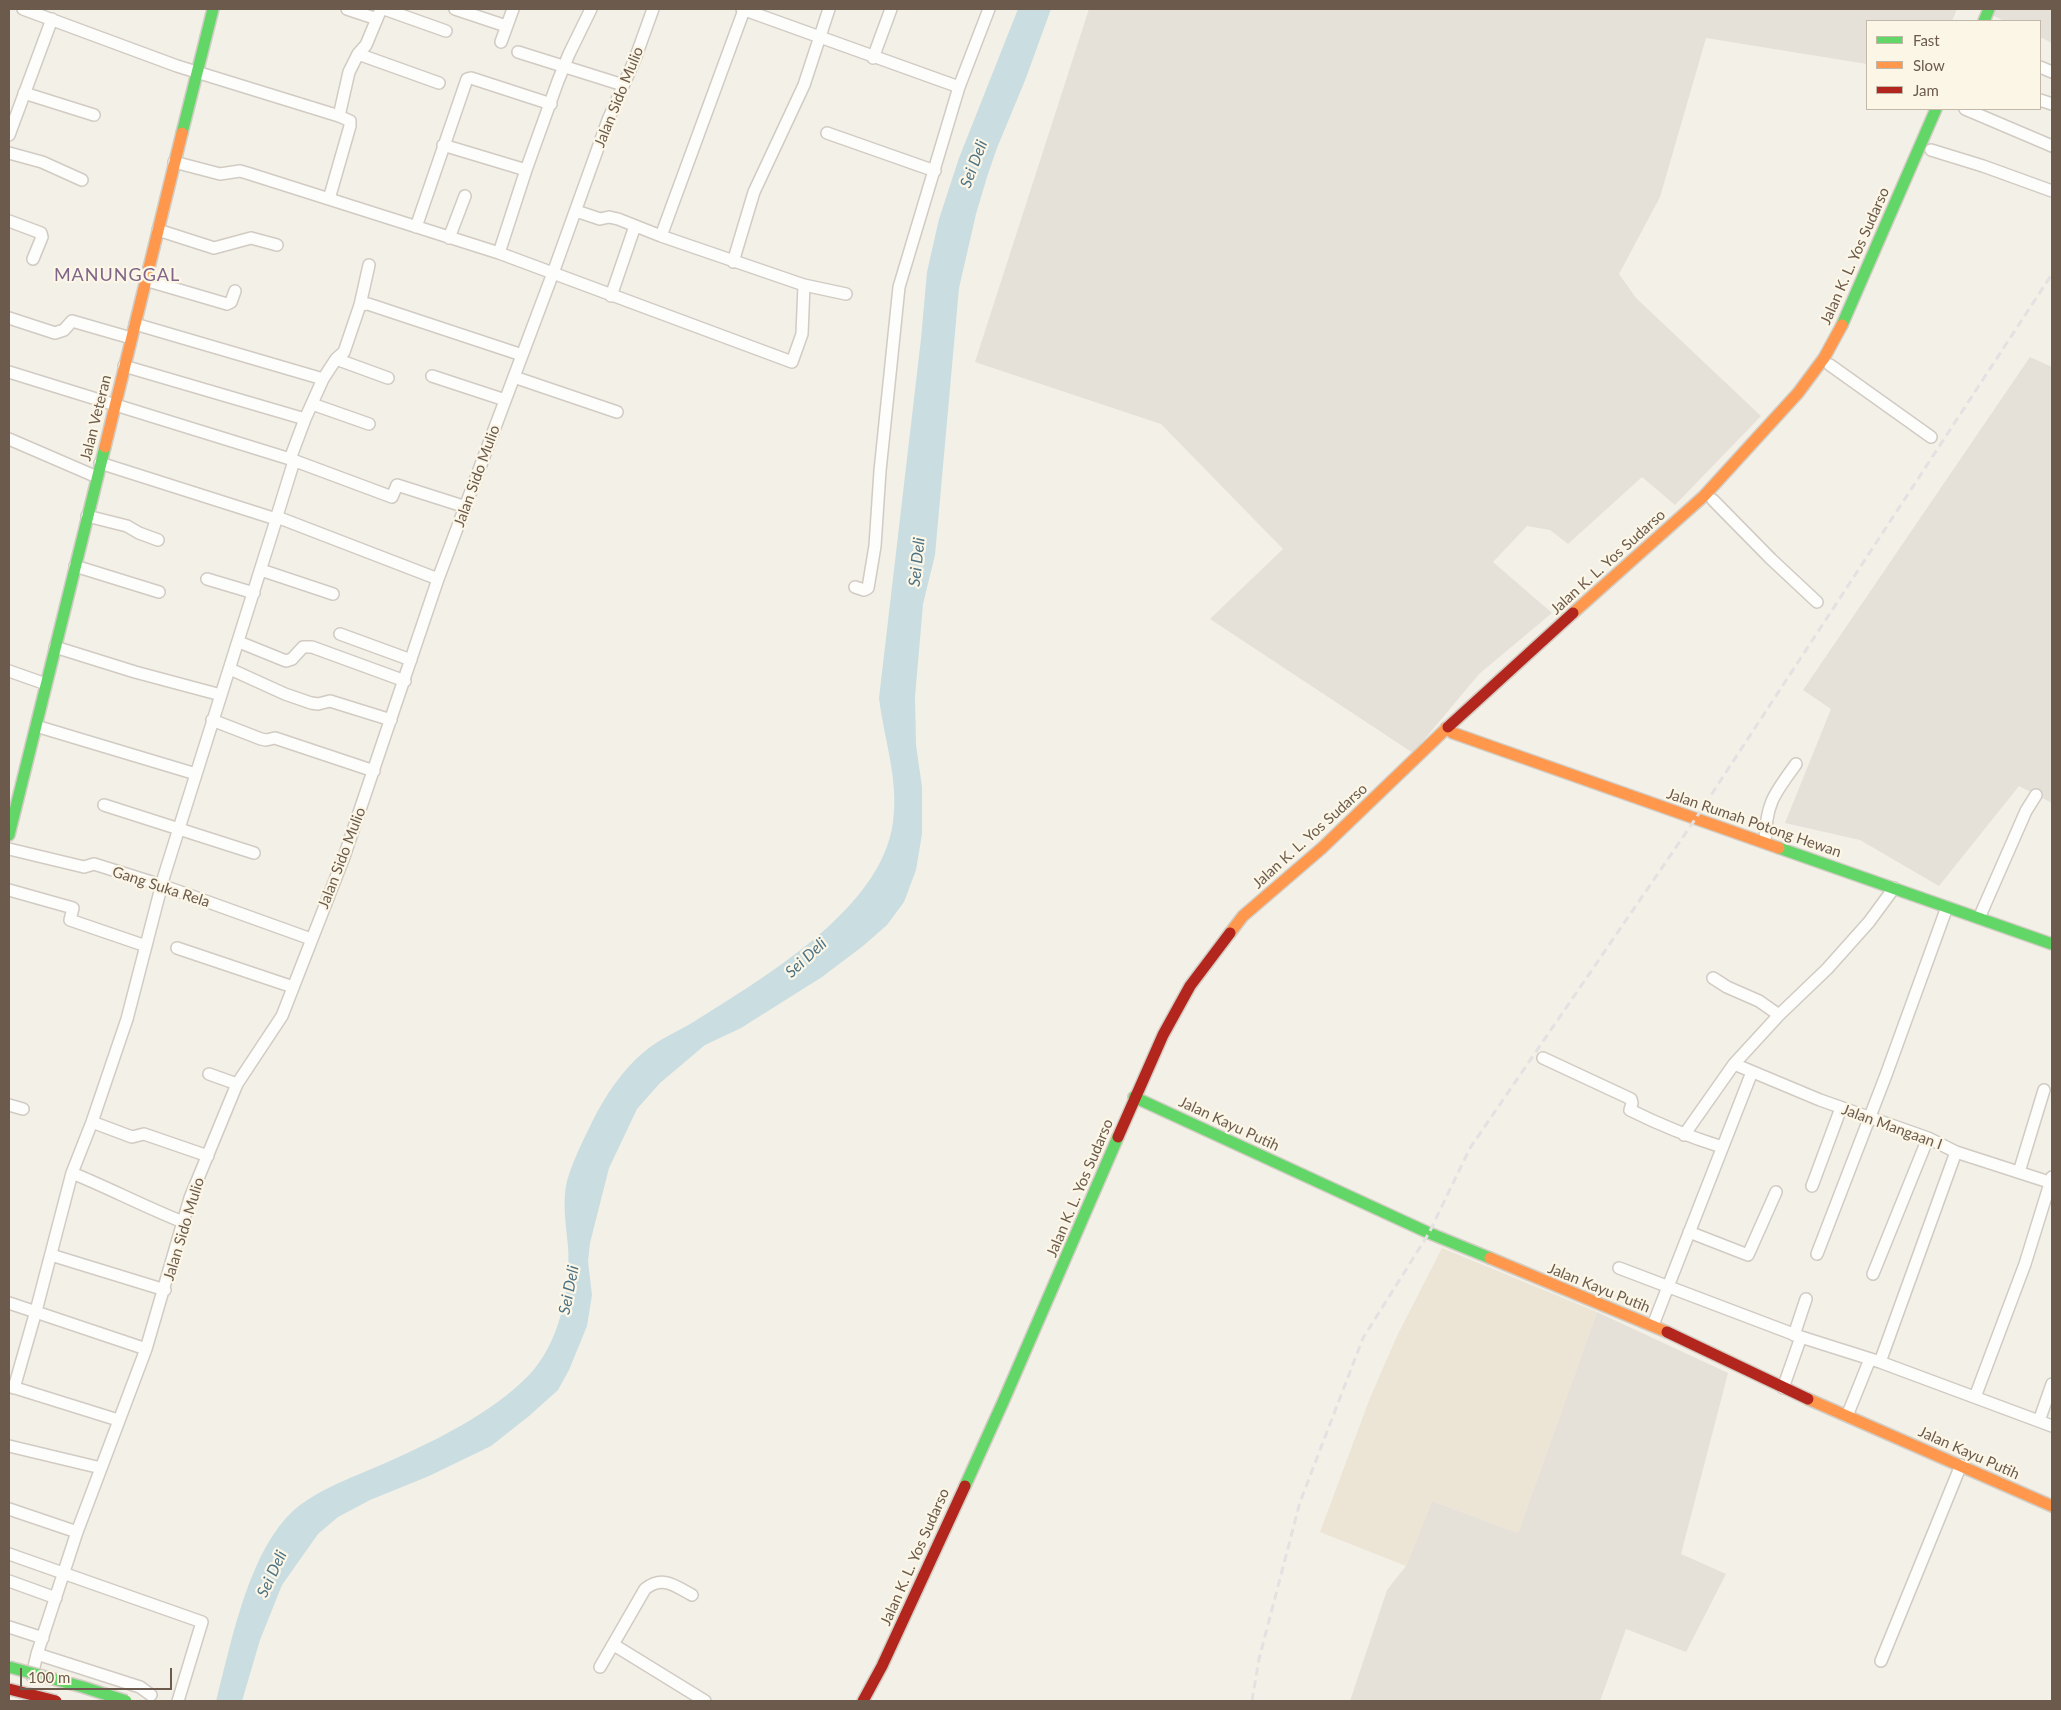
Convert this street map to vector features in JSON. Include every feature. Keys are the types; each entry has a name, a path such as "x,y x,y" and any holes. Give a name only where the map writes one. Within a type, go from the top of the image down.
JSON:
{"main road":[{"name":"Jalan Veteran","path":"9,835 213,9"},
{"name":"Jalan K. L. Yos Sudarso","path":"1136,1125 1140,1099 1162,1035 1190,986 1242,916 1322,848 1704,496 1798,394 1824,358 1846,318 1936,110"},
{"name":"Jalan K. L. Yos Sudarso","path":"1310,874 1450,730 1474,712 1713,500 1804,400 1830,365 1857,317 1932,146"},
{"name":"Jalan Rumah Potong Hewan","path":"1450,730 2052,944"},
{"name":"Jalan K. L. Yos Sudarso","path":"863,1701 882,1666 1003,1402 1117,1142 1199,994 1220,962 1233,948"},
{"name":"Jalan Kayu Putih","path":"1140,1099 1429,1233 1653,1326 1783,1388 2052,1506"},
{"name":"Jalan K. L. Yos Sudarso","path":"920,1611 1015,1403 1085,1243"},
{"path":"9,1668 83,1687 126,1701"},
{"path":"9,1689 56,1701"}],"street":[{"path":"23,9 177,66 350,121 329,199"},
{"path":"347,9 381,12 446,30"},
{"path":"455,9 506,26"},
{"path":"501,42 513,9"},
{"path":"499,253 526,170 564,66 591,9"},
{"name":"Jalan Sido Mulio","path":"23,1701 77,1532 146,1349 165,1290 183,1222 237,1084 282,1016 344,857 438,579 554,273 608,120 624,85 653,9"},
{"path":"661,236 743,9 819,36 873,58 959,87"},
{"path":"733,262 754,192 804,85 829,9"},
{"path":"873,58 891,9"},
{"path":"855,587 866,589 870,581 876,546 880,471 899,287 959,87 989,9"},
{"path":"339,116 349,72 358,54 366,45 381,12"},
{"path":"9,136 12,114 24,92 52,19"},
{"path":"518,52 624,85"},
{"path":"358,54 439,83"},
{"path":"416,227 467,79 471,78 551,104"},
{"path":"24,92 94,115"},
{"path":"1967,110 2052,146"},
{"path":"827,133 935,171"},
{"path":"443,145 526,170"},
{"path":"1932,146 2052,191"},
{"path":"9,153 42,162 82,180"},
{"path":"174,162 220,174 240,171 499,253 792,362 802,334 804,285"},
{"path":"449,238 465,196"},
{"path":"576,211 600,219 613,217 733,262 804,285 846,294"},
{"path":"9,220 41,233 42,238 33,259"},
{"path":"611,296 635,226"},
{"path":"158,230 214,248 251,238 277,246"},
{"path":"118,1420 11,1387 36,1311 72,1173 92,1122 126,1019 161,885 212,720 239,642 305,419 323,378 336,359 344,352 360,305 369,265"},
{"path":"146,280 227,304 231,302 235,291"},
{"path":"360,305 368,304 522,356"},
{"path":"9,318 55,333 60,332 70,322 74,321 131,338"},
{"path":"134,324 323,378"},
{"path":"336,359 388,378"},
{"path":"1830,365 1930,437"},
{"path":"124,366 305,419"},
{"path":"9,372 292,460 392,497 397,485 466,508"},
{"path":"432,376 506,400"},
{"path":"514,377 617,412"},
{"path":"312,404 369,424"},
{"path":"9,439 97,477"},
{"path":"100,463 277,518 438,579"},
{"path":"1713,500 1771,559 1817,602"},
{"path":"87,516 126,526 139,534 158,540"},
{"path":"75,566 159,592"},
{"path":"261,570 332,594"},
{"path":"207,578 254,593"},
{"path":"340,634 411,660"},
{"path":"239,642 286,661 292,659 303,647 312,646 405,681"},
{"path":"55,647 135,672 221,695"},
{"path":"230,669 285,694 311,703 318,704 330,701 391,720"},
{"path":"9,671 46,684"},
{"path":"212,720 261,739 275,738 374,771"},
{"path":"36,726 196,774"},
{"path":"1765,842 1766,821 1774,794 1796,764"},
{"path":"1979,918 2026,811 2036,795"},
{"path":"104,805 254,853"},
{"name":"Gang Suka Rela","path":"9,849 84,867 94,864 161,885 311,939"},
{"path":"1684,1135 1734,1064 1779,1015 1827,969 1868,922 1894,888"},
{"path":"9,890 73,908 70,920 146,946"},
{"path":"1817,1254 1947,906"},
{"path":"177,948 292,987"},
{"path":"1713,978 1732,990 1759,1001 1779,1015"},
{"path":"1543,1058 1625,1096 1632,1101 1630,1110 1684,1135 1722,1147"},
{"name":"Jalan Mangaan I","path":"1734,1064 1841,1108 1928,1138 1956,1152 2052,1181"},
{"path":"1653,1326 1752,1072"},
{"path":"209,1074 237,1084"},
{"path":"2019,1172 2044,1090"},
{"path":"9,1105 23,1109"},
{"path":"1812,1186 1841,1108"},
{"path":"92,1122 132,1137 144,1134 208,1156"},
{"path":"1872,1274 1928,1138"},
{"path":"1847,1416 1875,1361 1956,1152"},
{"path":"72,1173 110,1189 143,1207 183,1222"},
{"path":"1975,1397 2026,1264 2052,1181"},
{"path":"1689,1232 1748,1255 1776,1192"},
{"path":"51,1255 165,1290"},
{"path":"1619,1268 1798,1336 1875,1361 2052,1426"},
{"path":"1783,1388 1806,1300"},
{"path":"9,1303 146,1349"},
{"path":"2039,1421 2052,1384"},
{"path":"9,1446 101,1468"},
{"path":"1881,1661 1961,1465"},
{"path":"9,1508 77,1532"},
{"path":"9,1554 202,1622 178,1701"},
{"path":"9,1581 56,1598"},
{"path":"600,1667 645,1590 651,1585 658,1581 671,1584 692,1595"},
{"path":"9,1627 43,1638"},
{"path":"614,1645 705,1701"},
{"path":"37,1654 140,1687 151,1695"}],"shaded area":[{"path":"1089,9 1957,9 1952,20 1866,20 1866,64 1706,38 1660,197 1619,274 1636,298 1761,416 1675,505 1642,477 1568,544 1550,530 1527,526 1493,562 1552,613 1479,674 1413,753 1210,619 1283,549 1161,424 975,362"},
{"path":"1995,9 2052,9 2052,43 2041,38 2041,20 2003,20 1992,15"},
{"path":"2030,357 2052,367 2052,803 2019,786 1939,886 1860,840 1785,823 1831,709 1803,690"},
{"path":"1442,1248 1597,1312 1518,1533 1432,1501 1406,1566 1320,1532 1370,1398 1397,1336"},
{"path":"1597,1312 1728,1373 1681,1554 1726,1574 1686,1652 1626,1629 1600,1701 1350,1701 1387,1590 1406,1566 1432,1501 1518,1533"}],"water":[{"name":"Sei Deli","path":"1018,9 1051,9 987,177 976,214 959,288 935,555 923,604 915,697 916,745 922,787 922,834 916,870 904,902 887,925 863,946 822,977 741,1028 705,1045 660,1083 637,1109 609,1168 590,1243 588,1261 592,1295 587,1326 569,1370 558,1390 491,1446 429,1476 370,1500 338,1517 318,1534 282,1585 260,1640 242,1701 216,1701 234,1630 250,1581 272,1536 286,1518 295,1509 318,1493 421,1447 480,1414 514,1389 539,1362 555,1332 565,1298 568,1263 565,1222 567,1181 575,1157 593,1120 609,1092 622,1075 650,1047 753,984 815,938 843,912 867,884 884,854 893,822 894,791 893,775 879,698 921,339 927,272 939,219 959,158"}],"railway":[{"path":"1252,1701 1259,1659 1300,1502 1363,1338 1429,1233 1470,1148 1696,818 2052,274"}],"traffic: fast":[{"path":"182,133 213,9"},
{"path":"1984,20 1989,9"},
{"path":"1842,325 1936,110"},
{"path":"9,835 105,447"},
{"path":"1779,848 2052,944"},
{"path":"1134,1097 1429,1233 1490,1258"},
{"path":"965,1486 1118,1137"},
{"path":"9,1667 126,1701"}],"traffic: slow":[{"path":"105,447 182,133"},
{"path":"1573,613 1704,496 1798,393 1824,358 1842,325"},
{"path":"1230,933 1243,916 1322,848 1448,727"},
{"path":"1446,728 1453,733 1779,848"},
{"path":"1490,1258 1667,1332"},
{"path":"1808,1399 2052,1506"}],"traffic: jam":[{"path":"1448,727 1573,613"},
{"path":"1118,1137 1163,1035 1190,986 1230,933"},
{"path":"1667,1332 1808,1399"},
{"path":"863,1701 882,1666 965,1486"},
{"path":"9,1689 56,1701"}],"district":[{"name":"MANUNGGAL","path":"117,275"}]}
